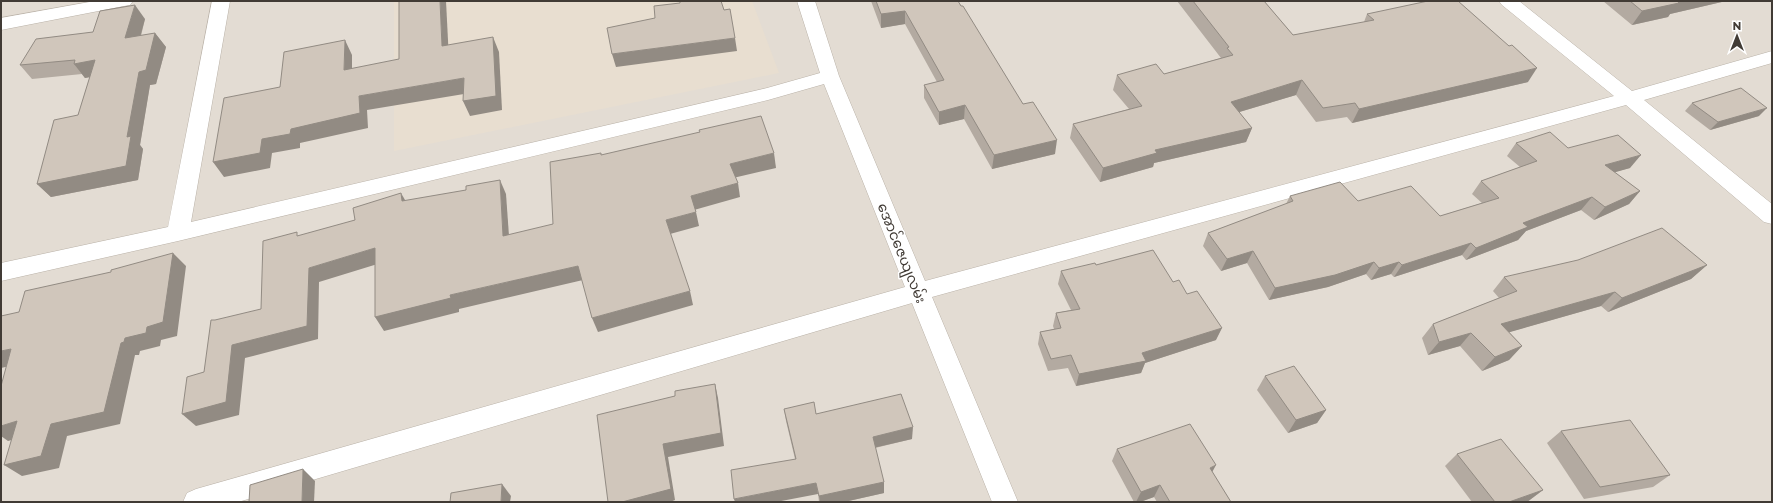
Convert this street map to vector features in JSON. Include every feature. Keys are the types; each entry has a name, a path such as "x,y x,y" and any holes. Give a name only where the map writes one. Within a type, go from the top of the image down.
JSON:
{"street":[{"path":"1,24 124,1"},
{"path":"178,233 221,1"},
{"name":"အောင်ဇေယျလမ်း","path":"806,1 830,76 1005,502"},
{"path":"1508,1 1772,216"},
{"path":"196,502 918,292 1629,98 1772,57"},
{"path":"1,272 178,233 768,94 830,76"}],"shaded area":[{"path":"1,1 1772,1 1772,502 1,502"},
{"path":"394,1 752,1 779,73 394,151"}],"building":[{"path":"399,1 440,1 442,46 493,37 496,96 463,101 464,78 359,96 360,113 291,129 290,134 262,139 260,153 213,162 224,98 280,87 284,52 345,40 344,70 399,59"},
{"path":"680,1 721,1 724,10 730,9 735,38 612,54 607,28 655,18 654,6 680,3"},
{"path":"876,1 958,1 961,6 963,6 1023,104 1033,102 1057,140 994,155 965,105 939,112 924,85 944,80 905,11 881,14"},
{"path":"1193,1 1264,1 1293,35 1374,20 1367,14 1428,1 1458,1 1509,46 1512,45 1537,68 1359,109 1355,103 1323,108 1302,80 1231,102 1252,128 1155,150 1157,153 1103,168 1073,124 1142,106 1117,75 1156,64 1164,74 1233,55 1227,48 1229,47"},
{"path":"1630,1 1677,1 1679,3 1642,11"},
{"path":"135,5 125,38 155,33 146,70 139,72 127,137 131,136 126,166 37,184 54,120 78,115 95,60 74,64 75,60 20,65 36,39 93,32 100,11"},
{"path":"1741,88 1767,108 1718,122 1692,103"},
{"path":"761,116 774,153 730,164 738,183 691,196 696,212 666,220 690,291 592,318 578,266 450,295 451,298 375,317 375,248 309,268 307,326 232,345 226,402 182,414 187,377 204,372 211,320 261,309 263,241 297,232 297,236 355,220 353,208 401,193 402,201 466,190 466,186 500,180 503,236 553,224 550,162 601,153 601,155"},
{"path":"1550,132 1568,148 1618,135 1641,155 1605,165 1640,191 1605,207 1592,197 1523,223 1528,227 1476,248 1471,243 1402,265 1399,262 1379,268 1374,262 1335,275 1275,288 1253,251 1227,259 1208,233 1293,201 1290,196 1340,182 1358,201 1411,186 1440,216 1499,198 1481,181 1537,161 1516,143"},
{"path":"1662,228 1707,265 1622,298 1615,292 1501,324 1522,346 1495,357 1471,333 1439,342 1433,324 1517,291 1504,277 1578,260"},
{"path":"1153,250 1173,282 1179,280 1187,294 1197,291 1222,328 1142,353 1146,361 1079,374 1071,355 1051,359 1040,332 1061,328 1056,313 1080,309 1061,271 1095,263 1096,265"},
{"path":"173,253 163,322 147,327 146,333 125,338 124,342 121,343 104,412 51,424 41,456 4,465 17,421 1,426 1,386 11,349 1,351 1,316 19,312 25,291 111,272 111,270"},
{"path":"1294,366 1326,410 1296,420 1265,376"},
{"path":"715,384 721,433 663,444 671,489 622,502 608,502 597,415 675,396 675,391"},
{"path":"901,394 913,427 873,437 884,482 819,496 816,483 734,499 731,470 796,459 784,409 814,402 816,414"},
{"path":"1630,420 1670,475 1600,487 1561,431"},
{"path":"1190,424 1216,465 1210,468 1231,502 1170,502 1160,485 1141,492 1117,449"},
{"path":"1501,439 1543,490 1509,502 1495,502 1457,454"},
{"path":"303,469 302,502 249,502 250,485"},
{"path":"502,484 501,502 450,502 451,493"}]}
